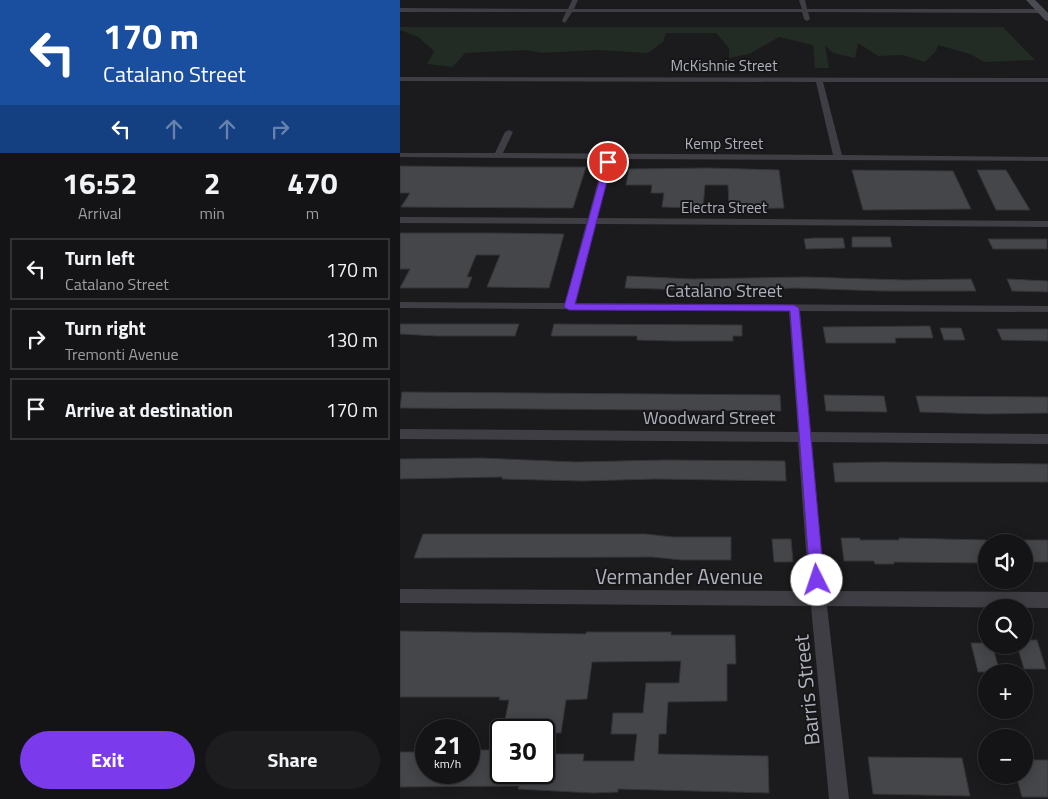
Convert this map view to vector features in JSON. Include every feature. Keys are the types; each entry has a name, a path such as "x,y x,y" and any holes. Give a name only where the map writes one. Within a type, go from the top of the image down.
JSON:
{"street":[{"path":"565,21 575,0"},
{"path":"802,0 807,20"},
{"path":"400,10 1041,8"},
{"name":"McKishnie Street","path":"400,79 1048,80"},
{"path":"819,79 838,157"},
{"path":"498,156 509,132"},
{"name":"Kemp Street","path":"400,155 1048,159"},
{"path":"569,307 609,156"},
{"name":"Electra Street","path":"400,220 1048,224"},
{"name":"Catalano Street","path":"400,305 1048,309"},
{"name":"Barris Street","path":"794,308 818,598 839,799"},
{"name":"Woodward Street","path":"400,434 1048,439"},
{"name":"Vermander Avenue","path":"400,596 1048,600"}],"shaded area":[{"path":"400,27 1003,27 1035,60 984,62 970,54 938,45 936,51 925,62 903,55 878,56 858,43 855,58 833,53 825,45 829,68 815,68 813,45 779,37 749,54 729,58 729,48 716,33 666,33 663,42 648,53 597,50 541,53 526,50 465,53 453,67 427,64 434,51 418,37 400,30"}],"building":[{"path":"400,166 586,167 573,208 550,208 401,207 410,193 400,193"},
{"path":"709,168 779,170 784,208 729,209 728,185 705,185 703,208 662,207 664,193 651,193 652,185 626,185 629,169"},
{"path":"852,170 953,171 971,209 863,210"},
{"path":"977,170 1006,170 1030,210 996,210"},
{"path":"400,233 564,234 549,288 487,287 500,255 476,255 467,277 472,277 468,288 400,288 410,269 400,269"},
{"path":"852,237 890,237 892,247 852,247"},
{"path":"843,238 845,248 806,249 804,239"},
{"path":"988,239 1047,239 1047,249 993,249"},
{"path":"627,276 693,279 804,277 905,280 971,279 976,291 883,291 795,288 724,291 625,288"},
{"path":"1007,279 1048,281 1048,292 1012,291"},
{"path":"400,324 519,324 515,336 437,336 400,334"},
{"path":"554,324 742,325 742,336 733,336 733,341 675,341 637,340 637,336 551,336"},
{"path":"930,326 933,338 895,338 896,343 826,343 823,327"},
{"path":"940,328 961,328 965,340 944,340"},
{"path":"997,329 1048,329 1048,341 1002,340"},
{"path":"402,392 780,395 781,411 400,408"},
{"path":"824,395 884,396 887,412 826,411"},
{"path":"916,396 1048,397 1048,413 920,412"},
{"path":"481,458 576,462 665,460 785,461 786,481 655,479 582,481 502,479 502,477 400,479 400,459"},
{"path":"833,463 1048,464 1048,482 835,482"},
{"path":"423,534 645,534 673,537 731,537 731,560 682,560 652,557 414,558"},
{"path":"841,538 860,538 860,540 899,540 899,538 978,540 978,563 894,562 894,564 875,564 874,561 844,561"},
{"path":"772,539 791,539 793,562 774,562"},
{"path":"1033,540 1048,540 1048,562 1033,562"},
{"path":"400,631 586,634 586,632 671,632 671,635 735,635 736,664 727,664 727,701 668,702 666,734 659,734 658,754 768,756 769,793 618,789 618,792 593,793 518,789 519,786 400,787 400,752 415,752 415,784 480,784 480,750 490,750 490,784 555,784 555,754 584,754 583,761 634,761 637,734 611,734 613,713 643,713 646,683 679,683 681,661 592,662 587,699 566,700 561,733 555,733 555,719 505,719 509,700 499,700 500,697 400,697"},
{"path":"1033,640 1037,640 1046,669 1033,669 1033,664 1023,664 1020,654 1033,654"},
{"path":"971,643 978,643 978,654 995,654 998,664 978,664 978,672"},
{"path":"868,757 962,758 970,796 873,794"},
{"path":"1033,760 1048,760 1048,797 1022,797 1018,784 1033,784"}],"route":[{"path":"608,162 569,307 794,308 817,580"}]}
